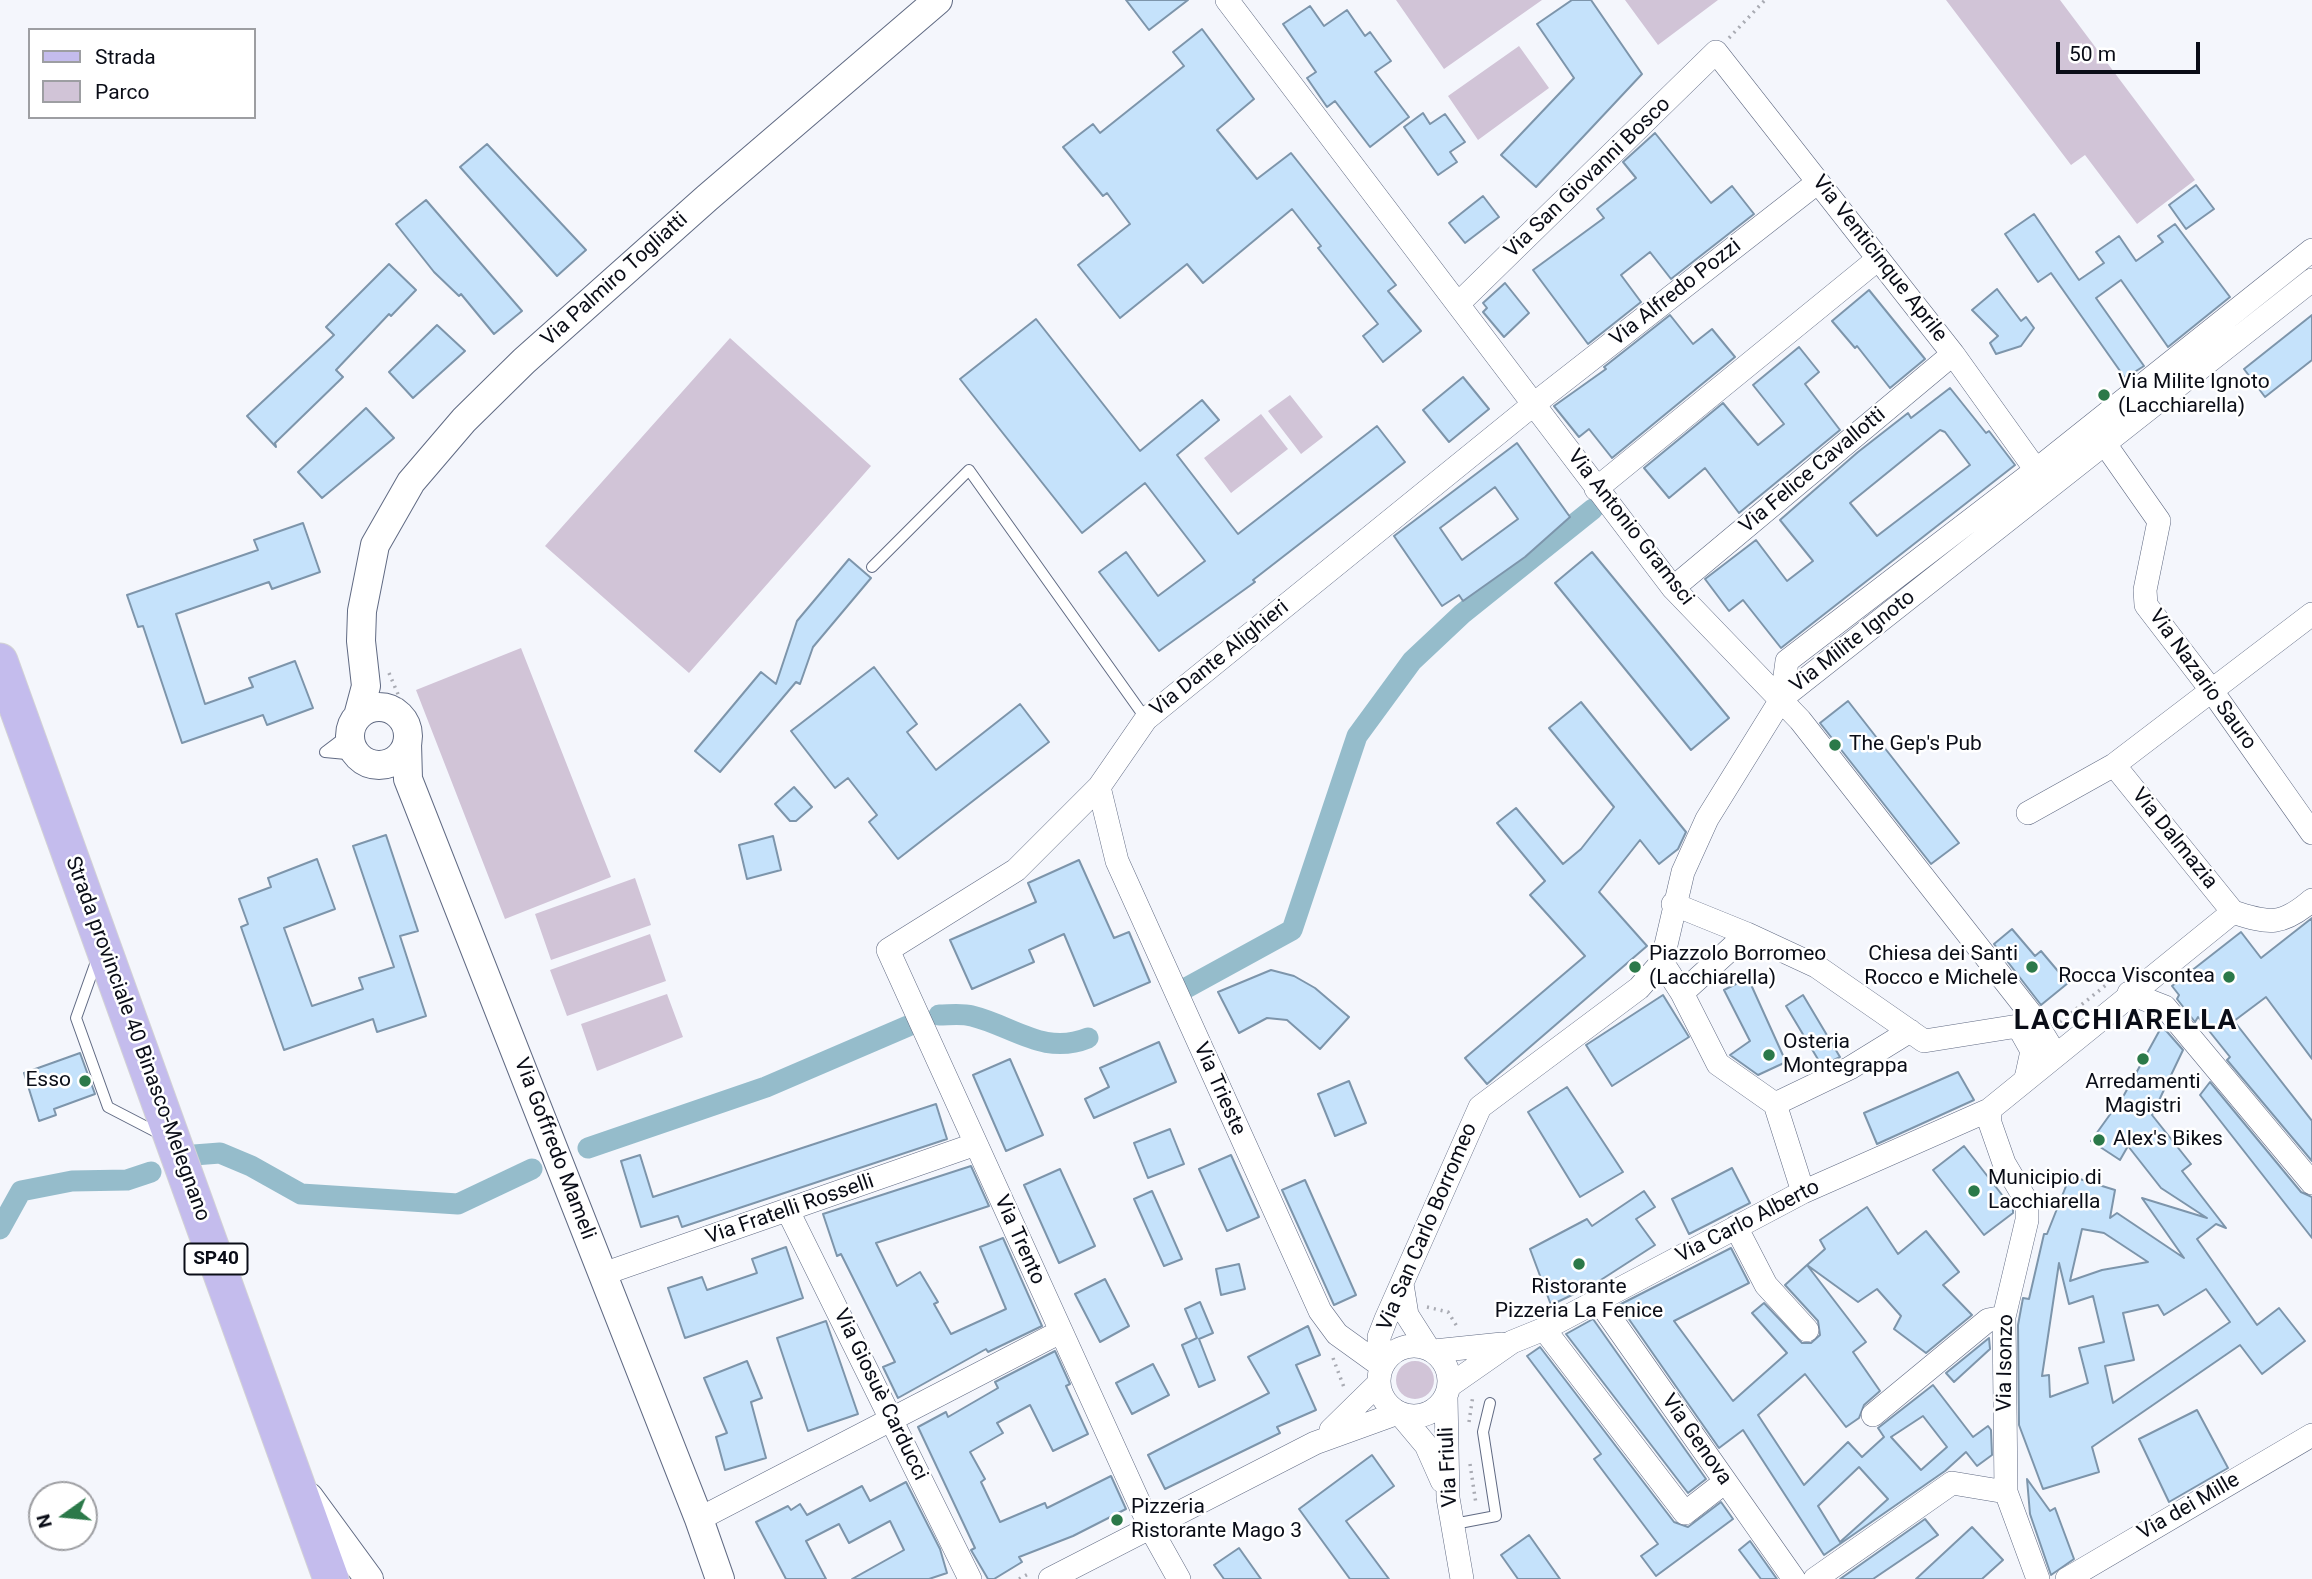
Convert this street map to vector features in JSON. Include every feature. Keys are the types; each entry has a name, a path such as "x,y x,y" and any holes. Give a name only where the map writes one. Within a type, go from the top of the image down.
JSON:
{"main road":[{"name":"Strada provinciale 40 Binasco-Melegnano","path":"0,661 330,1578"}],"street":[{"name":"Via Palmiro Togliatti","path":"377,679 361,642 362,611 375,545 411,482 464,420 524,361 707,198 939,0"},
{"name":"Via Antonio Gramsci","path":"1227,0 1673,588 1782,698 2030,1013 2049,1044 2026,1077"},
{"name":"Via San Giovanni Bosco","path":"1459,303 1716,52"},
{"name":"Via Venticinque Aprile","path":"1716,52 1953,354 2042,479"},
{"name":"Via Alfredo Pozzi","path":"1534,404 1818,182"},
{"name":"Via Milite Ignoto","path":"1782,698 2042,479 2098,421 2312,250"},
{"path":"1596,489 1878,259"},
{"name":"Via Milite Ignoto","path":"2042,479 2105,444 2312,280"},
{"name":"Via Felice Cavallotti","path":"1673,588 1953,354"},
{"name":"Via Dante Alighieri","path":"888,950 1016,870 1099,787 1146,719 1534,404"},
{"name":"Via Nazario Sauro","path":"2105,444 2158,521 2159,530 2145,590 2146,605 2212,691 2312,834"},
{"path":"2028,813 2115,765 2312,614"},
{"path":"361,742 396,759 403,726 377,679"},
{"path":"361,742 377,679"},
{"path":"1782,698 1707,820 1683,872 1673,904 1662,962 1682,993 1718,1064 1775,1104 1803,1192"},
{"path":"361,742 374,707 403,726"},
{"name":"Via Goffredo Mameli","path":"403,726 408,779 673,1452 720,1579"},
{"path":"361,742 408,779"},
{"name":"Via Dalmazia","path":"2115,765 2232,912"},
{"name":"Via Trieste","path":"1099,787 1116,861 1309,1287 1337,1334 1379,1373"},
{"path":"2026,1077 2232,912 2260,921 2275,922 2298,912 2312,900"},
{"path":"1673,904 1816,966 1924,1041 2018,1026 2032,1051 2026,1077"},
{"path":"1682,993 1747,934"},
{"name":"Via Trento","path":"888,950 1151,1529 1179,1579"},
{"name":"Via San Carlo Borromeo","path":"1379,1373 1380,1337 1480,1107 1639,988 1662,962"},
{"path":"2129,993 2165,1007 2312,1183"},
{"path":"1775,1104 1850,1068 1910,1031"},
{"name":"Via Carlo Alberto","path":"1315,1443 1350,1415 1379,1373 1384,1361 1402,1347 1414,1345 1431,1350 1471,1348 1512,1342 1544,1329 1803,1192 1989,1110 2026,1077"},
{"name":"Via Isonzo","path":"1989,1110 1990,1123 2004,1163 2027,1202 2027,1220 2004,1317 2006,1492 2038,1579"},
{"name":"Via Fratelli Rosselli","path":"603,1274 976,1144"},
{"name":"Via Giosuè Carducci","path":"788,1211 970,1579"},
{"path":"1736,1227 1766,1285 1807,1330"},
{"path":"1402,1284 1407,1315 1431,1350 1443,1361 1448,1391"},
{"name":"Via Genova","path":"1598,1300 1794,1579"},
{"path":"1873,1415 1988,1320 2004,1317"},
{"path":"1544,1329 1685,1513 1726,1482"},
{"path":"699,1519 1060,1332"},
{"name":"Via Carlo Alberto","path":"1046,1573 1151,1529 1315,1443 1399,1413 1421,1416 1429,1413 1448,1391 1512,1342"},
{"path":"1379,1373 1384,1400 1426,1445 1448,1498"},
{"name":"Via Friuli","path":"1448,1391 1448,1498 1462,1579"},
{"name":"Via dei Mille","path":"2067,1579 2312,1435"},
{"path":"673,1452 703,1579"},
{"path":"293,1474 369,1579"},
{"path":"1815,1579 1952,1483 2006,1492"},
{"name":"Via Goffredo Mameli","path":"699,1519 734,1579"}],"lane":[{"path":"2098,421 2105,444"},
{"path":"872,567 969,470 1146,719"},
{"path":"102,943 76,1018 108,1107 174,1142"},
{"path":"1454,1524 1496,1516 1483,1432 1490,1403"}],"path":[{"path":"1716,52 1765,0"},
{"path":"377,679 403,726"},
{"path":"1407,1315 1429,1307 1448,1312 1471,1348"},
{"path":"1337,1334 1328,1343 1349,1402"},
{"path":"1019,1579 1046,1573"}],"green space":[{"path":"1396,0 1542,0 1444,69"},
{"path":"1625,0 1718,0 1658,45"},
{"path":"1946,0 2060,0 2195,180 2137,224 2085,155 2071,165"},
{"path":"1519,46 1549,88 1478,140 1448,96"},
{"path":"730,338 871,466 689,673 545,546"},
{"path":"1290,395 1323,437 1301,454 1268,411"},
{"path":"1261,414 1288,449 1231,493 1204,458"},
{"path":"521,648 611,877 505,919 416,690"},
{"path":"635,878 651,925 551,960 535,914"},
{"path":"650,934 666,981 567,1016 550,970"},
{"path":"667,994 683,1037 597,1071 581,1024"},
{"path":"1415,1361 1428,1367 1434,1380 1428,1393 1415,1399 1402,1393 1396,1380 1402,1367"}],"building":[{"path":"1126,0 1188,0 1149,30"},
{"path":"1572,0 1591,0 1642,74 1536,187 1501,155 1574,78 1537,24"},
{"path":"1310,6 1324,26 1347,10 1365,36 1370,32 1391,61 1375,72 1409,117 1370,147 1335,101 1327,107 1307,78 1316,72 1283,24"},
{"path":"1202,29 1254,99 1217,130 1257,179 1291,153 1396,285 1388,291 1421,331 1383,362 1363,336 1378,324 1318,248 1321,246 1292,209 1203,283 1187,264 1120,318 1078,265 1130,224 1107,193 1103,196 1063,147 1093,124 1100,133 1184,66 1173,52"},
{"path":"1423,113 1430,124 1445,114 1465,142 1450,152 1457,162 1438,175 1404,127"},
{"path":"1655,133 1711,203 1732,186 1754,214 1671,279 1650,252 1621,275 1641,302 1588,344 1533,270 1604,218 1597,209 1636,178 1623,162"},
{"path":"487,144 586,250 557,276 460,167"},
{"path":"2196,185 2214,209 2186,229 2169,205"},
{"path":"1483,196 1499,217 1465,243 1449,223"},
{"path":"426,200 522,311 494,334 461,294 459,296 434,272 396,224"},
{"path":"2034,214 2079,280 2104,263 2096,252 2119,236 2136,261 2163,242 2158,236 2175,224 2230,297 2168,347 2121,280 2096,298 2144,366 2125,378 2051,273 2038,282 2005,234"},
{"path":"389,264 416,290 391,316 389,314 336,370 343,377 275,443 276,447 247,416 334,335 326,327"},
{"path":"1505,283 1529,313 1504,337 1483,312 1487,308 1483,303"},
{"path":"1997,289 2021,321 2026,317 2034,328 2021,346 1996,354 1990,343 1998,336 1972,310"},
{"path":"1869,290 1925,359 1890,388 1857,346 1855,348 1832,321"},
{"path":"1670,315 1693,344 1712,329 1735,357 1612,458 1589,429 1579,437 1554,406 1606,369 1604,367"},
{"path":"2312,315 2312,360 2265,397 2244,369"},
{"path":"1036,319 1140,451 1202,400 1219,420 1177,455 1238,534 1377,426 1405,462 1253,580 1255,582 1159,651 1099,572 1126,552 1158,596 1205,561 1145,483 1082,533 960,379"},
{"path":"437,325 465,351 413,398 389,372"},
{"path":"1799,347 1819,372 1805,384 1840,430 1739,513 1705,468 1669,498 1644,468 1723,403 1758,445 1784,424 1753,385"},
{"path":"1463,377 1489,409 1449,442 1423,410"},
{"path":"1950,388 2015,465 1781,648 1743,600 1729,611 1705,579 1756,540 1787,581 1813,561 1780,520 1858,452 1908,413 1911,418","holes":["1940,430 1945,432 1970,465 1877,536 1850,503"]},
{"path":"366,408 394,438 322,498 298,472"},
{"path":"1517,443 1570,517 1525,557 1463,601 1459,595 1442,606 1394,536","holes":["1495,487 1518,519 1462,560 1440,528"]},
{"path":"303,523 320,572 272,589 269,582 176,614 205,704 253,687 249,678 295,661 313,708 267,725 263,715 182,743 143,626 138,627 127,595 258,550 254,540"},
{"path":"1592,552 1729,718 1691,750 1555,583"},
{"path":"849,559 871,578 813,647 800,684 796,682 720,772 695,751 761,672 776,684 797,621"},
{"path":"874,667 917,724 907,732 936,770 1020,704 1049,742 898,859 869,822 877,815 848,778 835,788 791,731"},
{"path":"1848,701 1959,843 1931,864 1820,723"},
{"path":"1581,702 1686,832 1678,849 1659,864 1640,840 1599,892 1647,946 1487,1084 1465,1058 1585,956 1530,895 1545,881 1497,823 1516,808 1563,864 1581,849 1614,807 1549,728"},
{"path":"794,787 812,807 796,821 790,821 775,804"},
{"path":"386,835 418,931 400,936 426,1016 377,1032 373,1019 284,1050 241,927 248,924 239,899 271,887 268,878 317,859 335,909 284,928 312,1006 363,989 359,978 394,967 353,846"},
{"path":"773,836 781,870 747,879 739,845"},
{"path":"1079,860 1114,938 1129,932 1150,982 1094,1006 1064,934 1029,950 1034,962 972,989 950,940 1036,902 1028,883"},
{"path":"2312,918 2312,1059 2266,997 2234,1021 2312,1121 2312,1161 2227,1060 2230,1057 2198,1017 2195,1022 2177,999 2179,995 2172,986 2241,932 2261,958"},
{"name":"Chiesa dei Santi Rocco e Michele","path":"2012,929 2035,956 2041,951 2068,983 2041,1005 1994,944"},
{"path":"1271,970 1294,976 1315,988 1349,1017 1320,1049 1287,1020 1267,1018 1239,1033 1218,992"},
{"path":"1748,978 1786,1062 1758,1075 1730,1055 1750,1041 1724,990"},
{"path":"1663,995 1689,1037 1612,1086 1586,1045"},
{"path":"1803,995 1840,1057 1822,1066 1786,1006"},
{"path":"2162,1026 2183,1050 2152,1115 2191,1164 2182,1171 2226,1228 2216,1224 2197,1239 2257,1325 2279,1308 2305,1341 2262,1374 2240,1345 2092,1447 2099,1472 2043,1489 2019,1425 2018,1325 2023,1298 2029,1299 2044,1234 2047,1234 2070,1176 2115,1190 2110,1218 2117,1213 2184,1258 2142,1198 2207,1218 2161,1188 2128,1146 2120,1160 2091,1141 2124,1095","holes":["2082,1229 2104,1233 2148,1262 2102,1270 2070,1281","2059,1263 2069,1304 2093,1296 2104,1342 2079,1348 2088,1383 2050,1397 2049,1375 2042,1376","2206,1289 2230,1322 2113,1403 2105,1366 2134,1360 2123,1313 2158,1305 2164,1315"]},
{"path":"1159,1042 1176,1082 1094,1118 1085,1099 1109,1087 1100,1068"},
{"path":"80,1053 95,1094 54,1109 56,1115 39,1121 24,1073"},
{"path":"1010,1059 1043,1135 1006,1151 973,1075"},
{"path":"1958,1072 1974,1100 1877,1144 1864,1113"},
{"path":"1349,1081 1366,1123 1335,1136 1318,1094"},
{"path":"2210,1082 2301,1192 2312,1197 2312,1238 2200,1095"},
{"path":"1567,1087 1623,1172 1580,1197 1528,1112"},
{"path":"936,1104 947,1139 682,1227 678,1216 641,1227 621,1161 640,1155 653,1197"},
{"path":"1170,1129 1184,1164 1148,1178 1134,1143"},
{"name":"Municipio di Lacchiarella","path":"1964,1146 2013,1209 2013,1213 1984,1235 1933,1170"},
{"path":"1231,1155 1259,1217 1227,1231 1199,1169"},
{"path":"971,1166 989,1206 876,1243 897,1286 920,1272 938,1302 934,1304 951,1334 1006,1309 980,1247 1003,1238 1042,1326 988,1352 986,1349 898,1398 883,1367 895,1362 841,1254 837,1256 823,1214"},
{"path":"1732,1168 1750,1203 1689,1234 1672,1199"},
{"path":"1060,1169 1095,1246 1059,1263 1024,1185"},
{"path":"1305,1180 1356,1295 1334,1305 1282,1190"},
{"path":"1152,1191 1182,1259 1164,1266 1134,1199"},
{"path":"1644,1191 1655,1207 1636,1219 1655,1245 1593,1285 1551,1305 1530,1249 1587,1219 1592,1226"},
{"path":"1867,1207 1898,1254 1926,1231 1959,1272 1943,1285 1972,1315 1926,1353 1894,1329 1901,1316 1877,1289 1858,1302 1807,1265 1825,1249 1820,1240"},
{"path":"786,1247 803,1298 685,1338 668,1288 702,1277 707,1290 757,1273 752,1259"},
{"path":"1731,1248 1749,1283 1674,1321 1733,1401 1787,1353 1752,1313 1764,1303 1802,1343 1811,1343 1820,1335 1818,1321 1785,1285 1807,1265 1866,1342 1853,1352 1880,1391 1864,1405 1859,1418 1846,1427 1805,1374 1758,1415 1804,1485 1848,1442 1862,1457 1884,1437 1878,1428 1933,1385 1973,1437 1988,1426 1991,1430 1992,1455 1977,1466 1966,1452 1945,1471 1824,1555 1743,1430 1719,1448 1619,1305","holes":["1923,1416 1947,1447 1921,1470 1891,1437","1859,1467 1888,1499 1840,1542 1818,1506"]},
{"path":"1239,1264 1245,1289 1221,1295 1216,1269"},
{"path":"1105,1279 1129,1326 1100,1342 1075,1294"},
{"path":"1200,1302 1213,1333 1199,1339 1215,1380 1199,1387 1182,1345 1197,1338 1185,1309"},
{"path":"1593,1319 1706,1479 1688,1493 1566,1334"},
{"path":"826,1321 858,1414 808,1431 777,1338"},
{"path":"1308,1326 1320,1355 1296,1365 1316,1410 1277,1427 1280,1433 1165,1489 1148,1455 1269,1393 1248,1357"},
{"path":"1989,1338 1990,1349 1954,1382 1946,1373"},
{"path":"1540,1347 1674,1522 1688,1527 1721,1502 1733,1519 1656,1576 1641,1556 1658,1544 1594,1459 1601,1454 1527,1356"},
{"path":"1055,1351 1070,1384 1066,1386 1088,1434 1053,1451 1030,1405 997,1423 1003,1433 970,1452 985,1479 981,1482 1000,1522 1045,1503 1047,1508 1111,1476 1126,1509 1073,1536 1019,1557 1022,1562 994,1579 988,1579 971,1550 975,1548 918,1427 946,1412 948,1417 998,1388 995,1382"},
{"path":"747,1361 762,1398 751,1402 766,1458 725,1470 716,1437 727,1433 704,1378"},
{"path":"1153,1364 1169,1395 1132,1414 1116,1383"},
{"path":"2197,1410 2228,1468 2169,1502 2139,1439"},
{"path":"1372,1455 1394,1486 1346,1521 1389,1579 1350,1579 1299,1509"},
{"path":"2027,1479 2050,1511 2055,1508 2074,1559 2051,1575 2030,1514"},
{"path":"906,1482 940,1549 947,1573 929,1579 852,1579 904,1550 890,1521 849,1543 839,1524 806,1541 826,1579 786,1579 756,1522 788,1506 791,1510 800,1504 807,1515 862,1486 870,1501"},
{"path":"1925,1519 1938,1535 1873,1579 1840,1579"},
{"path":"1972,1527 2003,1560 1982,1579 1916,1579"},
{"path":"1529,1535 1560,1579 1518,1579 1501,1555"},
{"path":"1750,1541 1777,1579 1761,1579 1739,1550"},
{"path":"1239,1548 1261,1579 1224,1579 1214,1565"}],"waterway":[{"path":"1188,987 1292,930 1357,736 1412,661 1462,614 1593,509"},
{"path":"939,1015 972,1016 1043,1042 1072,1043 1088,1038"},
{"path":"588,1148 766,1087 908,1026"},
{"path":"194,1155 220,1153 251,1166 301,1194 458,1204 532,1169"},
{"path":"0,1229 21,1191 72,1181 127,1180 151,1172"}],"place":[{"name":"Via Milite Ignoto (Lacchiarella)","path":"2104,395"},
{"name":"The Gep's Pub","path":"1835,745"},
{"name":"Piazzolo Borromeo (Lacchiarella)","path":"1635,967"},
{"name":"Chiesa dei Santi Rocco e Michele","path":"2032,967"},
{"name":"Rocca Viscontea","path":"2229,977"},
{"name":"Osteria Montegrappa","path":"1769,1055"},
{"name":"Arredamenti Magistri","path":"2143,1059"},
{"name":"Esso","path":"85,1081"},
{"name":"Alex's Bikes","path":"2099,1140"},
{"name":"Municipio di Lacchiarella","path":"1974,1191"},
{"name":"Ristorante Pizzeria La Fenice","path":"1579,1264"},
{"name":"Pizzeria Ristorante Mago 3","path":"1117,1520"}],"district":[{"name":"LACCHIARELLA","path":"2126,1022"}]}
